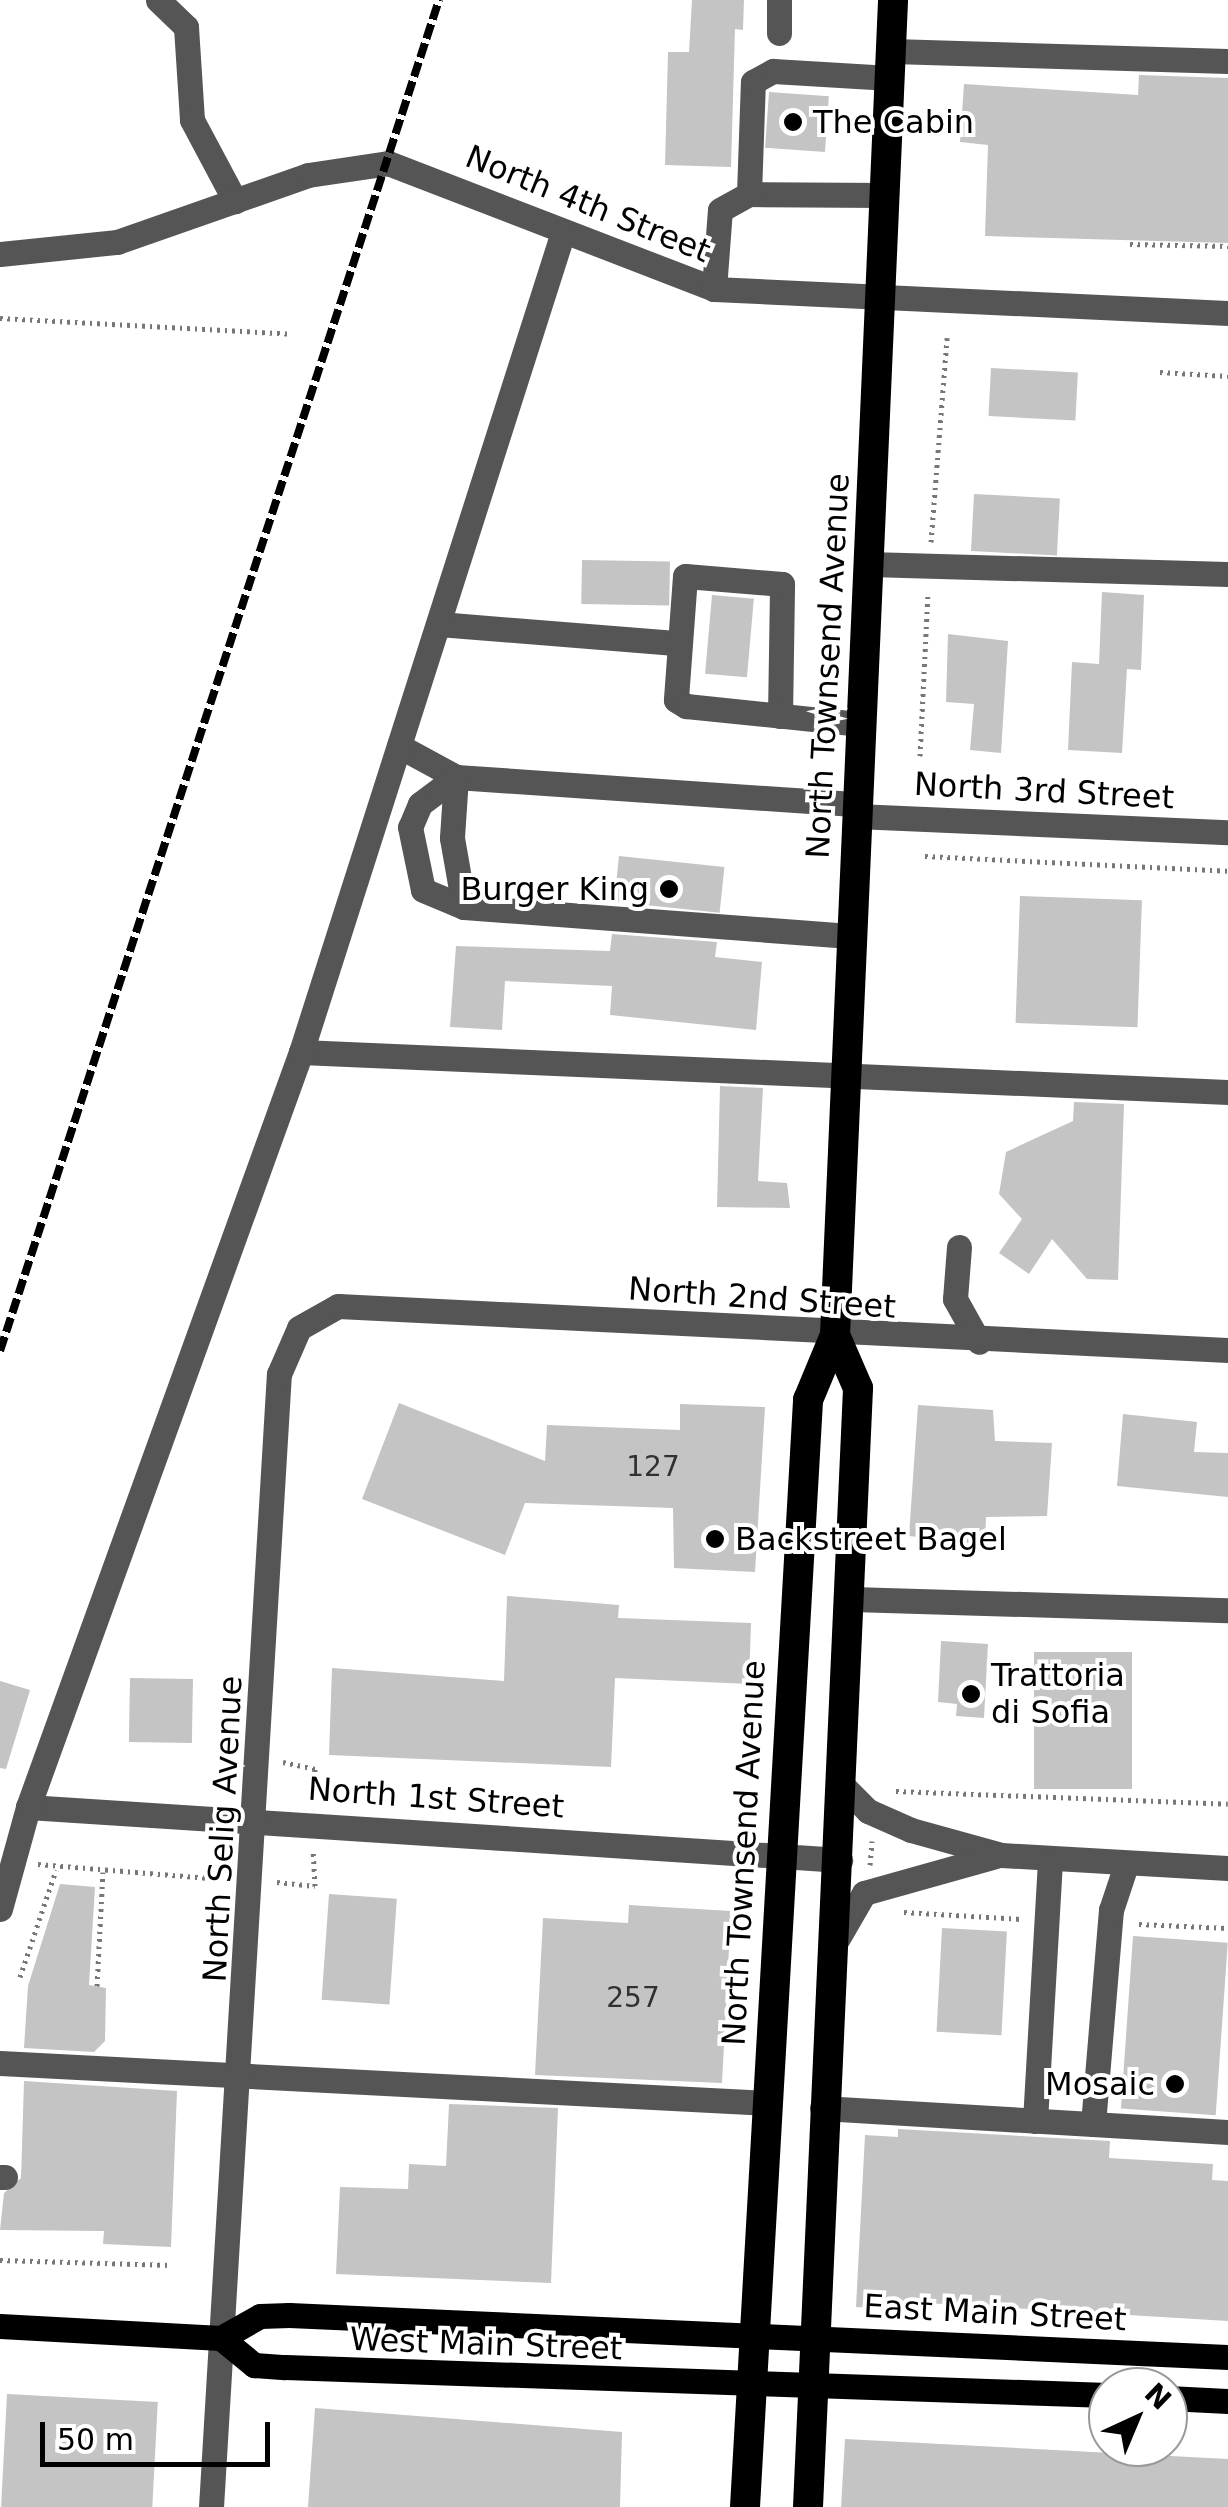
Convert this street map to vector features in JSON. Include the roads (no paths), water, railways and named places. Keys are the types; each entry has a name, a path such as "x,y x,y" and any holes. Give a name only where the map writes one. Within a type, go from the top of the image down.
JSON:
{"highway":[{"name":"North Townsend Avenue","path":"745,2507 760,2332 776,1856 808,1400 835,1335 894,0"},
{"name":"North Townsend Avenue","path":"808,2507 822,2108 834,1948 855,1864 839,1782 852,1599 858,1388 835,1335"}],"main road":[{"name":"West Main Street","path":"0,2326 221,2338 260,2316 289,2316 760,2332"},
{"name":"East Main Street","path":"760,2332 1228,2357"},
{"name":"West Main Street","path":"221,2338 254,2365 757,2381"},
{"path":"757,2381 1088,2394"},
{"path":"1188,2399 1228,2401"}],"street":[{"path":"158,0 186,26 192,120 235,201"},
{"path":"779,0 779,32"},
{"path":"749,194 758,73 891,64 1228,60"},
{"name":"North 4th Street","path":"0,254 117,242 343,166 388,163 714,289 880,301 1228,313"},
{"path":"714,289 720,210 749,194 886,195"},
{"path":"0,1909 28,1807 301,1052 563,232"},
{"path":"869,564 1228,574"},
{"path":"780,716 782,584 685,576 676,643 676,700 780,716 861,724"},
{"path":"439,624 676,643"},
{"path":"400,746 456,777"},
{"path":"456,777 452,838 464,908"},
{"path":"456,777 420,804 410,827 424,890 464,908 850,936"},
{"name":"North 3rd Street","path":"456,777 856,810 1228,832"},
{"path":"301,1052 1228,1092"},
{"path":"959,1247 956,1299 978,1342"},
{"name":"North 2nd Street","path":"299,1328 338,1306 835,1335 1228,1350"},
{"name":"North Selig Avenue","path":"211,2507 258,1818 279,1374 299,1328"},
{"path":"852,1599 1228,1610"},
{"path":"839,1782 868,1811 911,1830 1001,1856 1228,1868"},
{"name":"North 1st Street","path":"28,1807 258,1818 855,1864"},
{"path":"834,1948 864,1892 1001,1856"},
{"path":"1035,2121 1050,1860"},
{"path":"1093,2124 1111,1910 1126,1865"},
{"path":"0,2063 242,2080 768,2103"},
{"path":"822,2108 1228,2132"}],"railway":[{"path":"0,1351 439,0"}],"place":[{"name":"The Cabin","path":"793,122"},
{"name":"Burger King","path":"669,889"},
{"name":"Backstreet Bagel","path":"715,1539"},
{"name":"Trattoria di Sofia","path":"971,1694"},
{"name":"Mosaic","path":"1175,2084"}]}
